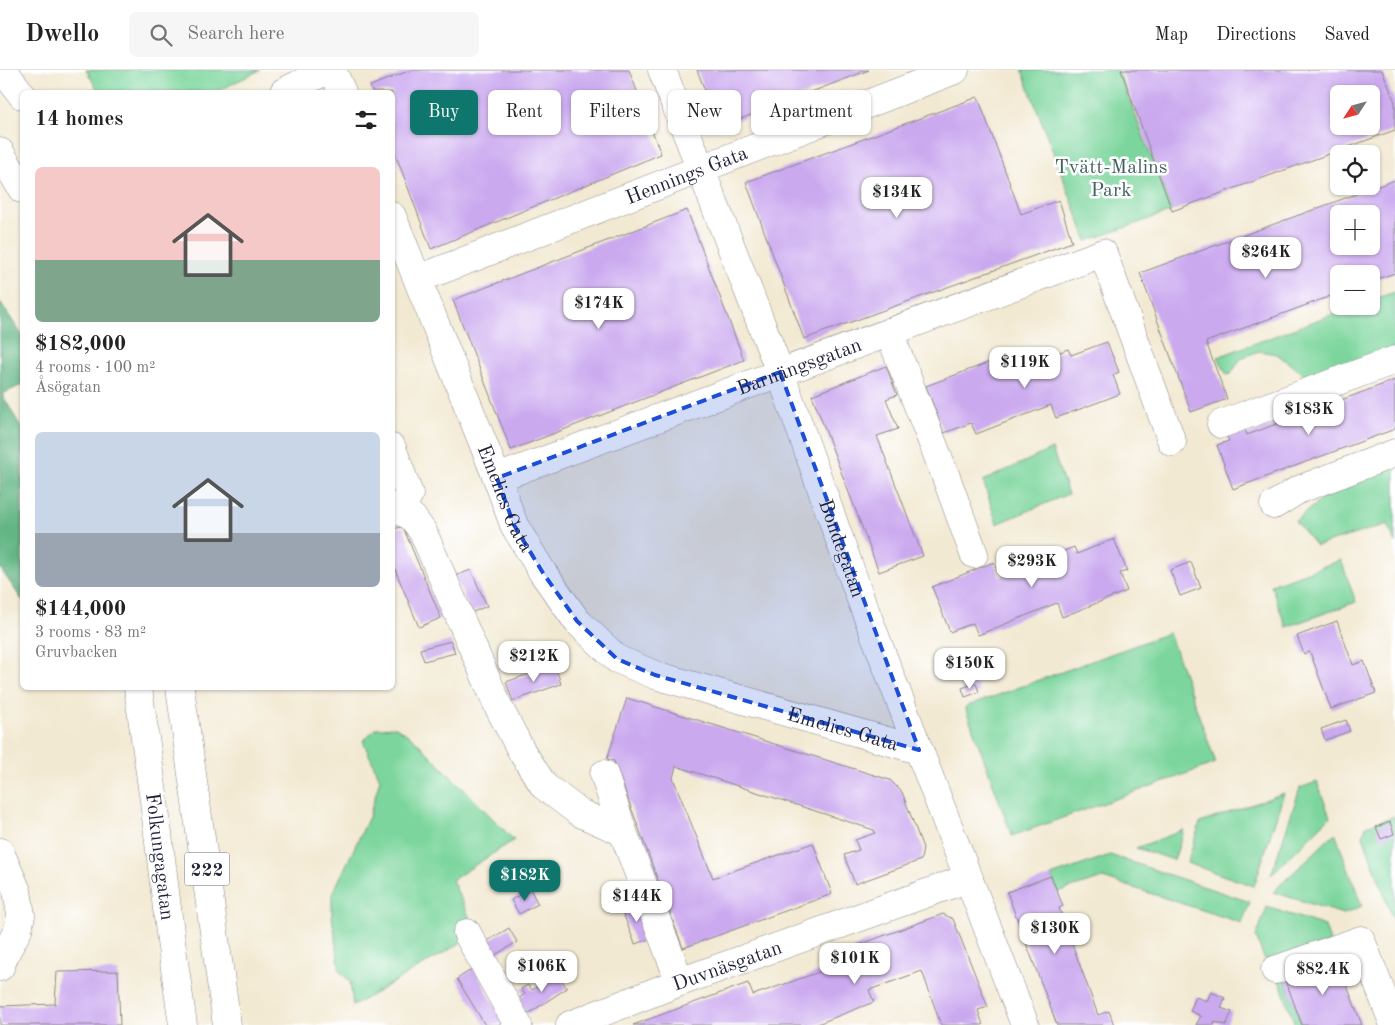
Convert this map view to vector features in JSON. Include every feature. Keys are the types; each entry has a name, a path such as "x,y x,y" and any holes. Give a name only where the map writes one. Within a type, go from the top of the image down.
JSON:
{"street":[{"path":"3,70 20,92"},
{"path":"288,90 327,70"},
{"path":"332,70 341,90"},
{"name":"Bondegatan","path":"662,70 780,372 860,597 900,696 1025,1025"},
{"name":"Hennings Gata","path":"418,279 955,70"},
{"path":"0,152 20,186"},
{"name":"Emelies Gata","path":"395,223 514,525 543,573 577,621 617,659 656,675 919,750"},
{"name":"Barnängsgatan","path":"497,478 1103,253 1172,442"},
{"path":"889,332 974,554"},
{"path":"1222,424 1395,360"},
{"path":"1274,505 1298,490 1395,453"},
{"path":"395,456 409,494 396,509 412,517 424,532 498,706 522,752 544,786 580,813 623,832"},
{"name":"Folkungagatan","path":"138,690 183,1025"},
{"name":"222","path":"180,690 228,1025"},
{"path":"604,774 623,832 680,982"},
{"path":"0,852 18,891 21,916 18,930 0,967"},
{"name":"Duvnäsgatan","path":"570,1025 680,982 969,878"},
{"path":"467,932 518,1025"},
{"path":"1275,970 1360,940 1394,1025"}],"highlighted area":[{"path":"780,372 919,750 655,675 617,659 577,621 543,573 514,525 497,478"}],"green space":[{"path":"86,70 260,70 220,90 98,90"},
{"name":"Tvätt-Malins Park","path":"1022,70 1118,70 1172,211 1087,241"},
{"path":"1395,292 1395,351 1322,377 1303,374 1277,354 1259,351 1241,358 1231,374 1227,375 1218,357 1331,315 1380,315 1380,297"},
{"path":"0,302 20,332 20,386 2,394 20,426 20,597 0,568"},
{"path":"1052,449 1068,494 997,524 983,481"},
{"path":"1395,462 1395,544 1388,524 1316,546 1295,521 1344,481"},
{"path":"1341,560 1356,602 1286,627 1271,585"},
{"path":"1169,633 1216,763 1012,836 965,707"},
{"path":"396,727 414,739 514,840 452,880 472,923 459,944 353,1006 350,982 340,972 332,915 332,895 369,817 380,779 363,741 377,728"},
{"path":"1317,782 1330,817 1271,875 1300,788"},
{"path":"1284,793 1254,886 1187,863 1200,823"},
{"path":"1395,816 1395,925 1363,836 1366,826"},
{"path":"1184,830 1174,860 1136,848"},
{"path":"1335,833 1362,906 1343,914 1273,892"},
{"path":"1110,855 1250,902 1242,923 1103,878 1058,892 1051,876"},
{"path":"1267,907 1325,926 1330,942 1272,963 1264,958 1256,937"},
{"path":"1284,976 1302,1025 1295,1025 1278,977"}],"building":[{"path":"411,70 629,70 637,90 571,90 571,135 654,135 661,154 431,249 395,153 395,90 371,90 370,86"},
{"path":"697,70 869,70 816,90 751,90 751,115 741,119 741,90 705,90"},
{"path":"1121,70 1382,70 1395,102 1395,130 1354,145 1330,145 1330,154 1172,211"},
{"path":"978,97 1021,214 1059,200 1072,242 804,339 746,182"},
{"path":"1395,180 1395,273 1380,278 1380,265 1330,265 1330,296 1206,342 1227,399 1191,412 1140,273 1354,195 1380,195 1380,185"},
{"path":"687,210 744,360 511,450 453,300"},
{"path":"1107,342 1119,372 1113,375 1120,394 1056,418 1051,405 976,434 971,423 944,433 926,386 990,362 996,376 1068,349 1071,355"},
{"path":"886,366 897,395 886,399 898,429 877,436 923,556 879,572 812,395"},
{"path":"1395,380 1395,429 1233,489 1217,445 1229,441 1226,435 1245,429 1247,435"},
{"path":"403,527 441,618 419,627 395,569 395,528"},
{"path":"1114,539 1127,571 1120,573 1127,591 1062,617 1057,603 978,635 973,623 950,632 932,587 994,562 1000,577 1074,547 1077,554"},
{"path":"1191,562 1201,588 1180,596 1170,570"},
{"path":"471,570 487,606 471,613 455,576"},
{"path":"1337,621 1353,665 1364,661 1376,693 1331,709 1310,652 1304,654 1297,636"},
{"path":"451,641 455,653 424,661 420,649"},
{"path":"555,665 561,684 513,701 506,682"},
{"path":"976,683 979,692 965,697 962,688"},
{"path":"627,698 890,780 902,792 923,848 921,860 855,884 844,855 859,850 855,840 875,833 874,830 676,766 673,778 713,878 813,843 832,894 683,948 614,761 607,759"},
{"path":"1346,720 1350,731 1325,740 1321,729"},
{"path":"1390,822 1394,834 1381,839 1376,827"},
{"path":"1051,876 1063,906 1059,908 1098,1015 1109,1011 1114,1025 1057,1025 1007,892"},
{"path":"530,889 538,904 519,914 511,900"},
{"path":"638,901 652,938 635,944 621,908"},
{"path":"943,914 953,919 988,1007 978,1010 983,1025 941,1025 922,971 869,990 874,1002 815,1025 633,1025 748,983 753,995 857,959 853,947"},
{"path":"509,928 517,942 492,957 484,943"},
{"path":"1336,957 1362,1025 1302,1025 1284,976"},
{"path":"474,968 504,1022 498,1025 485,1025 457,979"},
{"path":"118,971 120,1025 0,1025 0,1006 55,1004 57,972"},
{"path":"557,973 567,988 528,1014 518,999 525,994 521,989 528,985 532,990"},
{"path":"1211,992 1225,998 1221,1008 1232,1012 1226,1025 1215,1022 1214,1025 1196,1025 1201,1016 1190,1011 1196,997 1207,1001"}]}
